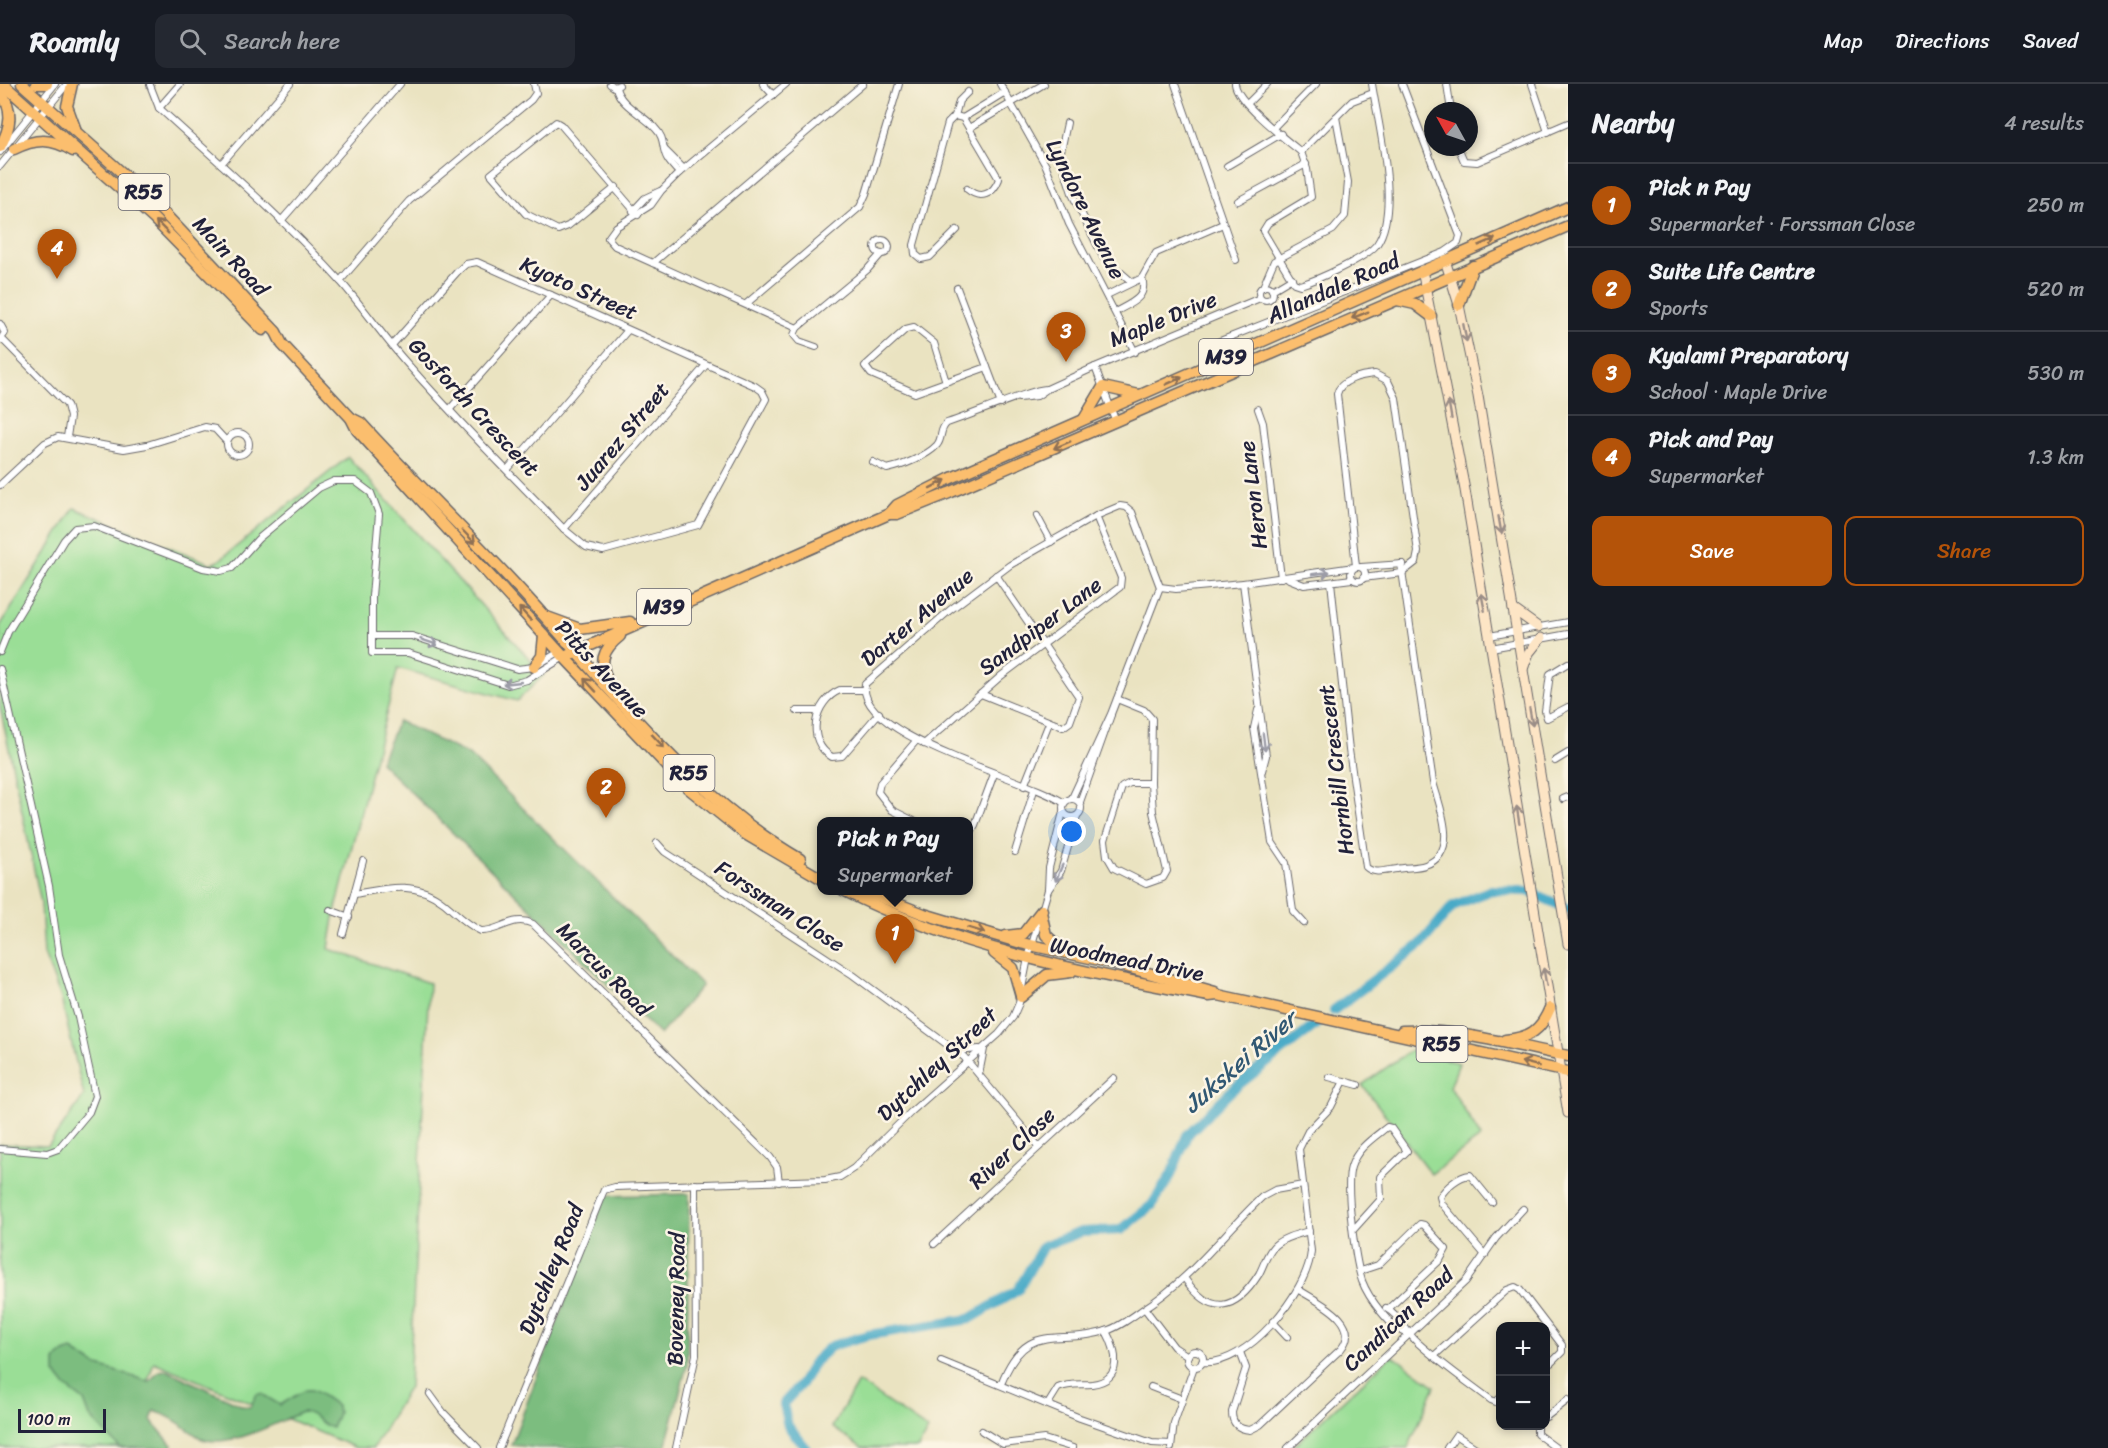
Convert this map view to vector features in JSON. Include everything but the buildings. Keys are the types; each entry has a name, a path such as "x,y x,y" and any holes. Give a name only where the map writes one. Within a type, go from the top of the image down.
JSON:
{"main road":[{"name":"R55","path":"3,84 38,113"},
{"name":"R55","path":"22,84 45,104"},
{"path":"36,84 47,84"},
{"path":"72,84 67,106 78,133"},
{"path":"0,91 7,101 11,115 0,147"},
{"name":"Main Road","path":"45,104 164,211 276,332 282,344 351,418 361,423 382,452"},
{"name":"Main Road","path":"38,113 154,219 273,339 282,344"},
{"path":"14,149 28,142 50,141 91,162"},
{"name":"Allandale Road","path":"561,655 750,576 758,570 889,514 897,506 949,479 1422,270 1564,210"},
{"name":"Allandale Road","path":"889,514 897,514 949,494 1278,349 1568,226"},
{"path":"1459,305 1473,266"},
{"path":"1397,300 1415,304 1431,316"},
{"path":"1082,421 1103,387 1116,392 1142,395"},
{"name":"Pitts Avenue","path":"382,452 544,616 613,692 719,802 777,846 817,868"},
{"name":"Pitts Avenue","path":"382,452 561,655 659,759 714,810 772,852 817,876"},
{"path":"544,616 580,629 632,625"},
{"path":"613,692 603,672 603,655 611,643 632,625"},
{"path":"534,667 542,656 544,635"},
{"name":"R55","path":"852,895 917,924 976,945 1028,958"},
{"name":"R55","path":"871,895 898,906 1031,946"},
{"path":"997,936 1023,934 1041,911"},
{"path":"1041,911 1044,928 1050,940 1071,954"},
{"path":"976,945 1008,962 1016,974 1021,996 1047,975 1060,972 1095,973"},
{"name":"Woodmead Drive","path":"1031,946 1202,986 1218,994 1565,1071"},
{"name":"Woodmead Drive","path":"1028,958 1209,996 1218,994"},
{"path":"1496,1041 1520,1039 1538,1030 1550,1008"},
{"name":"Woodmead Drive","path":"1392,1031 1427,1031 1496,1041 1564,1056"}],"street":[{"path":"0,166 45,104 56,84"},
{"path":"45,104 67,84"},
{"path":"159,108 180,84"},
{"path":"221,164 290,84"},
{"path":"281,221 400,84"},
{"path":"340,281 409,201 531,100 536,93 534,84"},
{"path":"763,84 773,95"},
{"path":"636,212 651,205 661,190 682,171 786,84"},
{"path":"653,263 863,84"},
{"path":"746,304 860,207 899,84"},
{"name":"Lyndore Avenue","path":"1000,84 1046,166 1069,224 1135,352"},
{"path":"969,128 1011,101 1044,84"},
{"path":"1175,84 1236,260"},
{"path":"1234,84 1248,103 1301,152 1306,164 1311,197 1263,229 1264,237 1292,278 1300,285 1325,276 1375,246 1383,230 1387,177 1372,84"},
{"path":"1248,103 1267,84"},
{"path":"1273,128 1316,84"},
{"path":"1215,343 1445,252 1458,243 1460,236 1402,84"},
{"path":"1447,84 1450,102"},
{"path":"1532,84 1548,132"},
{"name":"Gosforth Crescent","path":"150,85 159,108 281,221 340,281 392,345 450,409 564,529 586,547 603,551 698,525 765,404"},
{"path":"615,85 618,94 625,102 657,130 665,145 666,157 682,171"},
{"path":"957,230 930,256 921,259 915,254 914,245 948,123 956,116 958,101 968,92"},
{"path":"963,118 1005,92"},
{"path":"1301,152 1355,99 1373,93"},
{"path":"0,152 38,113"},
{"path":"956,116 963,118 999,179 996,186 983,196 976,196 967,189"},
{"path":"1260,298 1259,292 1272,264 1278,258 1333,230 1345,216 1348,182 1336,117"},
{"path":"616,188 568,226 558,230 526,214 491,174 556,122 616,188 636,212"},
{"path":"1067,123 1060,156 1073,196 1103,256 1131,282"},
{"path":"1462,156 1464,161 1477,162 1568,123"},
{"path":"1227,166 1281,134"},
{"path":"1238,201 1306,164"},
{"path":"661,190 645,198 636,212 612,230 609,241 615,246 797,328"},
{"path":"1107,295 1142,278 1156,253 1223,224"},
{"path":"816,347 797,339 794,335 797,328 867,270 881,254"},
{"path":"1445,260 1459,305 1484,429 1568,944"},
{"name":"Kyoto Street","path":"392,345 458,271 470,263 483,264 762,390 765,404"},
{"path":"1422,270 1449,401 1550,1008 1564,1056 1568,1113"},
{"path":"1115,312 1141,296 1145,289 1142,278"},
{"path":"1263,287 1272,290 1292,278"},
{"path":"957,288 1001,404"},
{"name":"Maple Drive","path":"873,462 881,467 891,468 915,458 938,444 945,424 1019,398 1035,389 1047,388 1260,298 1269,300 1272,290"},
{"path":"450,409 551,295"},
{"path":"0,324 5,330 1,340 67,405 70,417 67,437"},
{"path":"946,382 934,343 914,327 906,329 865,366 871,374 915,393 946,382 987,367"},
{"path":"507,470 628,330"},
{"name":"Juarez Street","path":"564,529 706,365"},
{"path":"1095,367 1116,422"},
{"path":"1284,578 1304,585 1352,579 1357,581 1402,573 1416,562 1418,552 1396,398 1384,377 1375,374 1344,383 1336,394 1357,567"},
{"name":"Heron Lane","path":"1258,409 1263,423 1284,578"},
{"path":"0,485 45,443 58,436 124,449 147,445 205,427 215,429 227,442"},
{"path":"0,652 8,632 64,540 75,528 93,526 203,568 221,572 232,568 258,539 319,488 341,480 361,485 371,493 378,508 379,523 372,587 372,652 408,653 508,685 527,680 561,655"},
{"name":"Darter Avenue","path":"1064,803 916,741 868,704 864,690 865,684 872,675 950,610 996,575 1096,516 1120,506 1129,509 1161,587"},
{"path":"1037,516 1051,542"},
{"name":"Sandpiper Lane","path":"924,744 981,694 1117,591 1121,578 1096,516"},
{"name":"Hornbill Crescent","path":"1331,582 1349,750 1366,865 1370,871 1376,872 1425,865 1440,854 1446,839 1433,782 1421,710 1419,673 1401,564"},
{"path":"1048,890 1048,868 1064,812 1064,803 1072,798 1111,714 1161,587 1193,588 1357,567 1410,565"},
{"path":"1357,567 1365,571 1364,578"},
{"path":"1352,579 1351,572 1357,567"},
{"path":"981,694 1049,723 1067,725 1079,695 996,575"},
{"path":"1243,583 1258,710 1254,725 1272,842 1286,863 1293,911 1304,924"},
{"path":"1513,609 1538,627"},
{"path":"1489,636 1568,622"},
{"path":"1491,648 1568,634"},
{"path":"372,636 412,636 505,667 523,669 534,667 561,655"},
{"path":"1523,671 1529,653 1541,639"},
{"path":"1568,663 1550,674 1545,711 1547,718 1568,707"},
{"path":"0,669 46,874 59,955 78,1017 95,1096 89,1112 58,1149 47,1153 0,1149"},
{"path":"864,690 840,690 832,694 817,711 818,743 827,754 835,758 845,753 879,713"},
{"path":"1117,699 1144,710 1152,719 1150,783 1155,825 1167,871 1163,878 1146,884 1114,868 1107,855 1105,840 1122,787 1130,783 1150,783"},
{"path":"797,711 817,711"},
{"path":"1048,890 1061,872 1077,816 1082,808 1080,802 1101,750 1111,714"},
{"path":"1024,786 1049,723"},
{"path":"906,817 892,810 881,798 878,789 916,741"},
{"path":"1555,761 1568,753"},
{"path":"973,827 994,774"},
{"path":"1015,852 1034,790"},
{"path":"1072,798 1080,802"},
{"path":"1064,812 1068,816 1077,816"},
{"name":"Forssman Close","path":"657,843 665,852 853,975 956,1051 968,1061 1039,1147"},
{"path":"343,934 363,861"},
{"name":"Marcus Road","path":"355,894 399,886 409,887 433,895 481,931 490,931 515,921 533,924 770,1157 777,1167 779,1182"},
{"name":"Dytchley Street","path":"840,1177 854,1168 910,1112 984,1047 1013,1017 1021,996 1031,946 1048,890"},
{"path":"330,910 348,917"},
{"path":"956,1051 984,1047 979,1075"},
{"path":"1329,1077 1358,1085"},
{"name":"River Close","path":"934,1245 1114,1078"},
{"path":"941,1361 1152,1443 1171,1446 1182,1399 1194,1367 1202,1362 1220,1363 1239,1352 1273,1322 1299,1290 1311,1258 1299,1161 1301,1144 1308,1131 1331,1107 1344,1081"},
{"path":"1354,1229 1381,1198 1379,1182 1383,1173 1407,1151 1391,1128 1387,1127 1363,1146 1350,1168 1348,1181 1354,1229 1360,1271 1363,1282 1388,1322 1399,1332 1409,1334"},
{"path":"1485,1256 1442,1204 1440,1197 1455,1182 1470,1175 1492,1202"},
{"name":"Dytchley Road","path":"499,1448 601,1193 615,1187 825,1180 840,1177"},
{"name":"Boveney Road","path":"676,1448 696,1355 695,1184"},
{"path":"1001,1384 1014,1357 1034,1342 1046,1338 1106,1331 1145,1309 1185,1279 1262,1197 1281,1188 1303,1185"},
{"name":"Candican Road","path":"1288,1448 1466,1281 1506,1226 1523,1209"},
{"path":"1360,1271 1378,1265 1420,1224 1424,1225 1446,1248 1440,1260 1388,1309"},
{"path":"1185,1279 1206,1302 1216,1306 1227,1305 1254,1281 1274,1246 1309,1231"},
{"path":"1434,1356 1507,1290 1515,1287 1520,1290 1562,1345 1562,1352 1551,1363"},
{"path":"1239,1352 1246,1368 1232,1412 1232,1420 1237,1426 1250,1430 1268,1418 1341,1349 1348,1339 1347,1329 1338,1317 1299,1290"},
{"path":"1379,1306 1396,1314 1409,1334 1434,1356 1496,1402"},
{"path":"1145,1309 1174,1347 1188,1356"},
{"path":"1273,1322 1287,1337"},
{"path":"1048,1404 1059,1388 1101,1382 1111,1374 1117,1361 1115,1350 1106,1331"},
{"path":"1188,1356 1194,1351 1198,1352 1202,1355 1202,1362"},
{"path":"1188,1356 1188,1363 1194,1367"},
{"path":"1151,1387 1182,1399"},
{"path":"430,1394 443,1412 478,1448"},
{"path":"1550,1413 1568,1400"},
{"path":"1537,1430 1537,1434 1556,1448"},
{"path":"982,1431 1007,1445 1040,1438 1073,1448"},
{"path":"1448,1448 1456,1435 1476,1448"}],"green space":[{"path":"348,457 544,675 517,701 398,668 335,912 329,949 429,983 409,1387 373,1448 356,1448 154,1362 126,1448 0,1448 0,1144 48,1146 84,1096 61,998 44,954 41,903 0,706 0,626 74,508 211,564 217,562"},
{"path":"398,721 469,755 702,985 660,1035 380,762"},
{"path":"1411,1050 1459,1063 1450,1087 1481,1137 1431,1174 1362,1085"},
{"path":"689,1194 687,1365 665,1448 538,1448 511,1445 605,1196"},
{"path":"72,1350 95,1365 144,1380 150,1381 159,1371 166,1370 243,1406 250,1407 257,1394 262,1394 280,1405 303,1391 313,1390 337,1406 338,1413 332,1428 310,1414 302,1412 253,1433 214,1441 202,1439 173,1419 154,1411 151,1420 172,1445 172,1448 120,1448 90,1417 84,1401 66,1387 55,1373 55,1361 61,1354"},
{"path":"1392,1355 1435,1386 1408,1448 1292,1448"},
{"path":"858,1382 928,1430 918,1448 862,1448 832,1427"}],"waterway":[{"name":"Jukskei River","path":"1334,1010 1420,945 1453,906 1491,890 1528,891 1568,909"},
{"name":"Jukskei River","path":"806,1448 788,1426 783,1404 801,1384 815,1361 831,1346 868,1335 970,1319 1018,1290 1043,1246 1081,1232 1121,1230 1152,1205 1171,1175 1187,1135 1232,1090 1318,1023"}],"place":[{"name":"Pick and Pay","path":"57,279"},
{"name":"Kyalami Preparatory","path":"1066,362"},
{"name":"Suite Life Centre","path":"606,818"},
{"name":"Pick n Pay","path":"895,964"}]}
